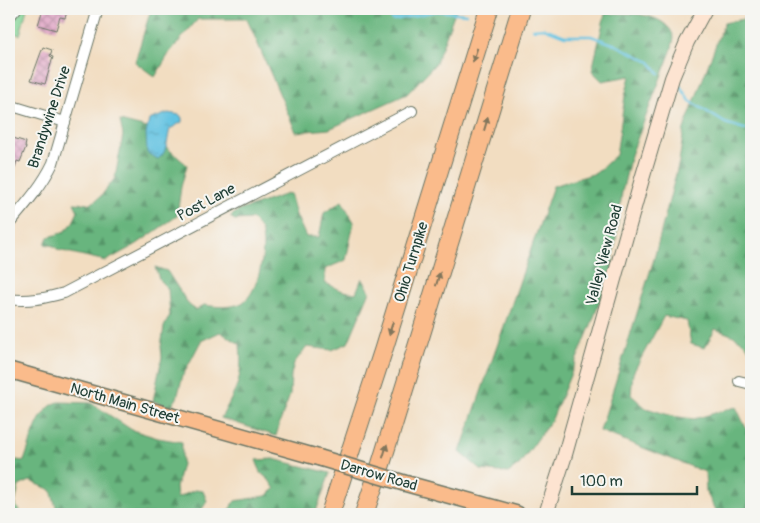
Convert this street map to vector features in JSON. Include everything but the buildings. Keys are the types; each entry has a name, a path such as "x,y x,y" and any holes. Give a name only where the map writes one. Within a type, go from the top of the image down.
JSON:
{"highway":[{"name":"Ohio Turnpike","path":"330,514 384,351 489,9"},
{"name":"Ohio Turnpike","path":"364,514 384,455 521,9"}],"main road":[{"name":"Valley View Road","path":"546,514 564,458 639,188 672,78 687,42 705,9"},
{"name":"North Main Street","path":"9,370 241,435"},
{"name":"Darrow Road","path":"241,435 518,514"}],"street":[{"path":"9,17 16,9"},
{"name":"Brandywine Drive","path":"9,224 34,195 48,174 98,9"},
{"path":"9,105 65,122"},
{"name":"Post Lane","path":"9,300 23,301 64,293 412,111"},
{"path":"739,380 751,384"}],"green space":[{"path":"9,9 27,9 20,35 9,32"},
{"path":"151,9 456,9 436,63 407,94 329,129 296,132 247,19 198,19 170,52 155,77 135,62"},
{"path":"605,14 647,16 663,23 669,28 674,38 671,51 631,155 622,192 612,269 552,419 519,465 508,473 481,470 460,452 553,186 596,173 616,155 630,76 602,81 592,71"},
{"path":"748,18 751,32 751,353 740,340 715,329 705,348 691,344 687,321 664,316 633,373 631,395 646,408 672,416 694,419 736,407 746,428 751,433 751,514 715,510 706,491 705,472 600,431 654,259 679,162 684,129 724,23"},
{"path":"120,121 147,128 147,153 158,159 166,147 187,165 181,187 177,216 137,244 106,261 58,250 54,246 45,244 48,237 64,232 73,222 78,211 74,203 91,204 101,196 115,178 123,135"},
{"path":"290,193 296,215 306,237 319,237 324,213 342,201 354,222 346,260 325,269 325,283 343,291 356,293 362,278 370,291 348,343 332,350 307,347 294,363 290,395 276,436 221,418 238,383 241,356 240,344 220,332 201,341 183,375 177,398 171,407 153,401 162,357 161,347 164,327 170,315 168,289 160,281 155,267 167,271 189,305 196,310 204,305 218,307 242,303 248,298 257,280 262,259 263,239 260,228 252,219 235,220 230,217 238,211"},
{"path":"59,402 91,403 132,430 158,438 182,442 182,464 176,487 177,498 195,490 203,491 207,501 201,511 190,514 58,514 51,490 30,481 19,486 15,504 21,514 9,514 9,459 24,461 41,418 52,405"},
{"path":"273,459 330,473 315,514 226,514 235,501 266,496 275,489 261,473 256,460"}],"water":[{"path":"168,113 180,115 182,122 170,129 164,153 158,159 147,153 146,134 149,120"}],"waterway":[{"path":"385,9 393,20 437,11 466,14"},
{"path":"533,29 544,28 565,36 591,36 616,45 650,62 659,73"},
{"path":"680,86 690,101 725,123 751,131"}]}
